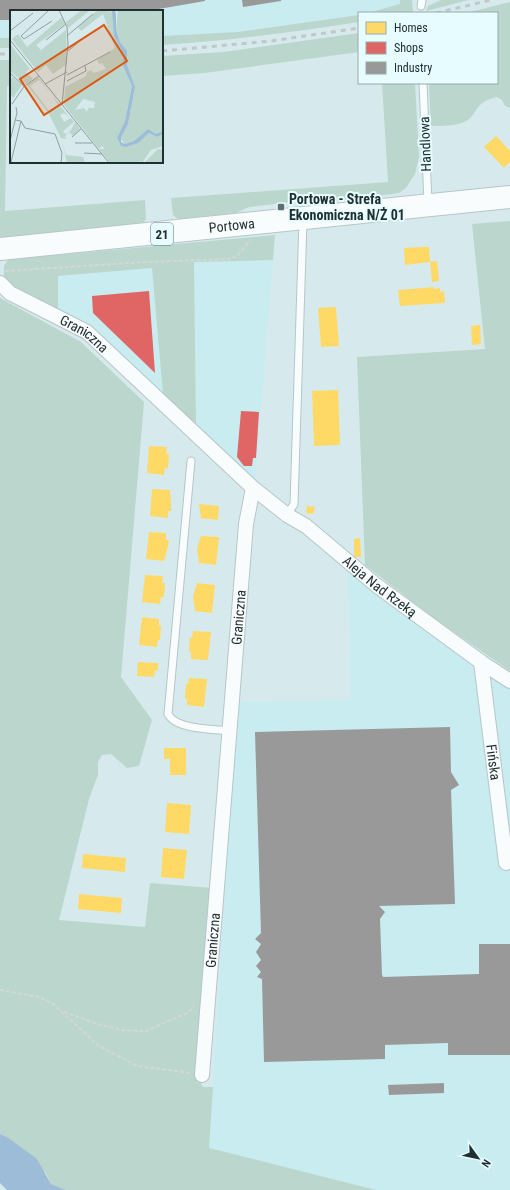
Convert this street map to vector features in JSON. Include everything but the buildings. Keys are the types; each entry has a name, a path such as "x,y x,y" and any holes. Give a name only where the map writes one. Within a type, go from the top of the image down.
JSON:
{"main road":[{"name":"Portowa","path":"0,249 510,197"}],"street":[{"name":"Graniczna","path":"1,277 10,293 74,324 95,339 254,488 246,524 202,1075"},
{"name":"Aleja Nad Rzeką","path":"254,488 287,515 306,526 376,585 481,662 510,681"},
{"name":"Fińska","path":"481,662 506,864"}],"lane":[{"name":"Handlowa","path":"423,84 428,205"},
{"path":"287,515 294,504 303,218"},
{"path":"191,461 168,714 174,721 182,725 230,731"}],"path":[{"path":"1,277 145,262 231,259 239,254 252,237"},
{"path":"0,990 39,997 53,1004 99,1046 119,1058 137,1066 202,1075"},
{"path":"62,1011 98,1024 122,1030 146,1031 187,1013 208,994"}],"shaded area":[{"path":"0,0 400,0 401,4 372,12 358,12 358,15 238,32 163,36 163,10 10,10 10,38 0,38"},
{"path":"273,260 255,482 196,426 194,262"},
{"path":"152,268 163,394 58,312 58,276"},
{"path":"348,570 395,609 510,689 510,1190 376,1190 209,1148 236,702 351,700"},
{"path":"0,1134 7,1137 37,1159 51,1184 66,1190 7,1190 0,1183"}],"green space":[{"path":"400,0 412,0 413,12 372,12 400,4"},
{"path":"441,0 469,0 426,11 428,6"},
{"path":"510,2 510,108 505,106 502,100 497,97 484,102 470,118 462,123 445,126 431,126 429,84 498,84 498,12 470,12"},
{"path":"358,15 358,22 261,36 163,45 163,36 238,32"},
{"path":"358,33 358,52 205,73 163,76 163,56 223,52"},
{"path":"0,38 10,38 10,48 0,48"},
{"path":"0,60 10,60 10,86 7,86 5,211 145,200 146,219 142,224 0,239"},
{"path":"382,84 415,84 419,157 415,174 406,188 399,193 327,203 307,200 249,207 236,213 178,219 173,215 171,198 388,182"},
{"path":"510,221 510,671 431,616 365,565 357,357 485,349 472,224"},
{"path":"275,235 273,260 194,262 196,426 163,394 152,268 58,276 58,312 21,293 4,280 4,266 8,260 14,259"},
{"path":"0,298 81,342 144,402 121,677 152,720 139,766 127,768 111,754 102,755 98,762 98,775 89,799 59,920 145,927 150,883 212,888 197,1076 203,1087 213,1087 209,1148 376,1190 66,1190 51,1184 46,1173 7,1137 0,1134"}],"railway":[{"path":"440,12 491,0"},
{"path":"163,51 271,41 358,28"},
{"path":"0,54 10,54"}],"place":[{"name":"Portowa - Strefa Ekonomiczna N/Ż 01","path":"281,207"}]}
